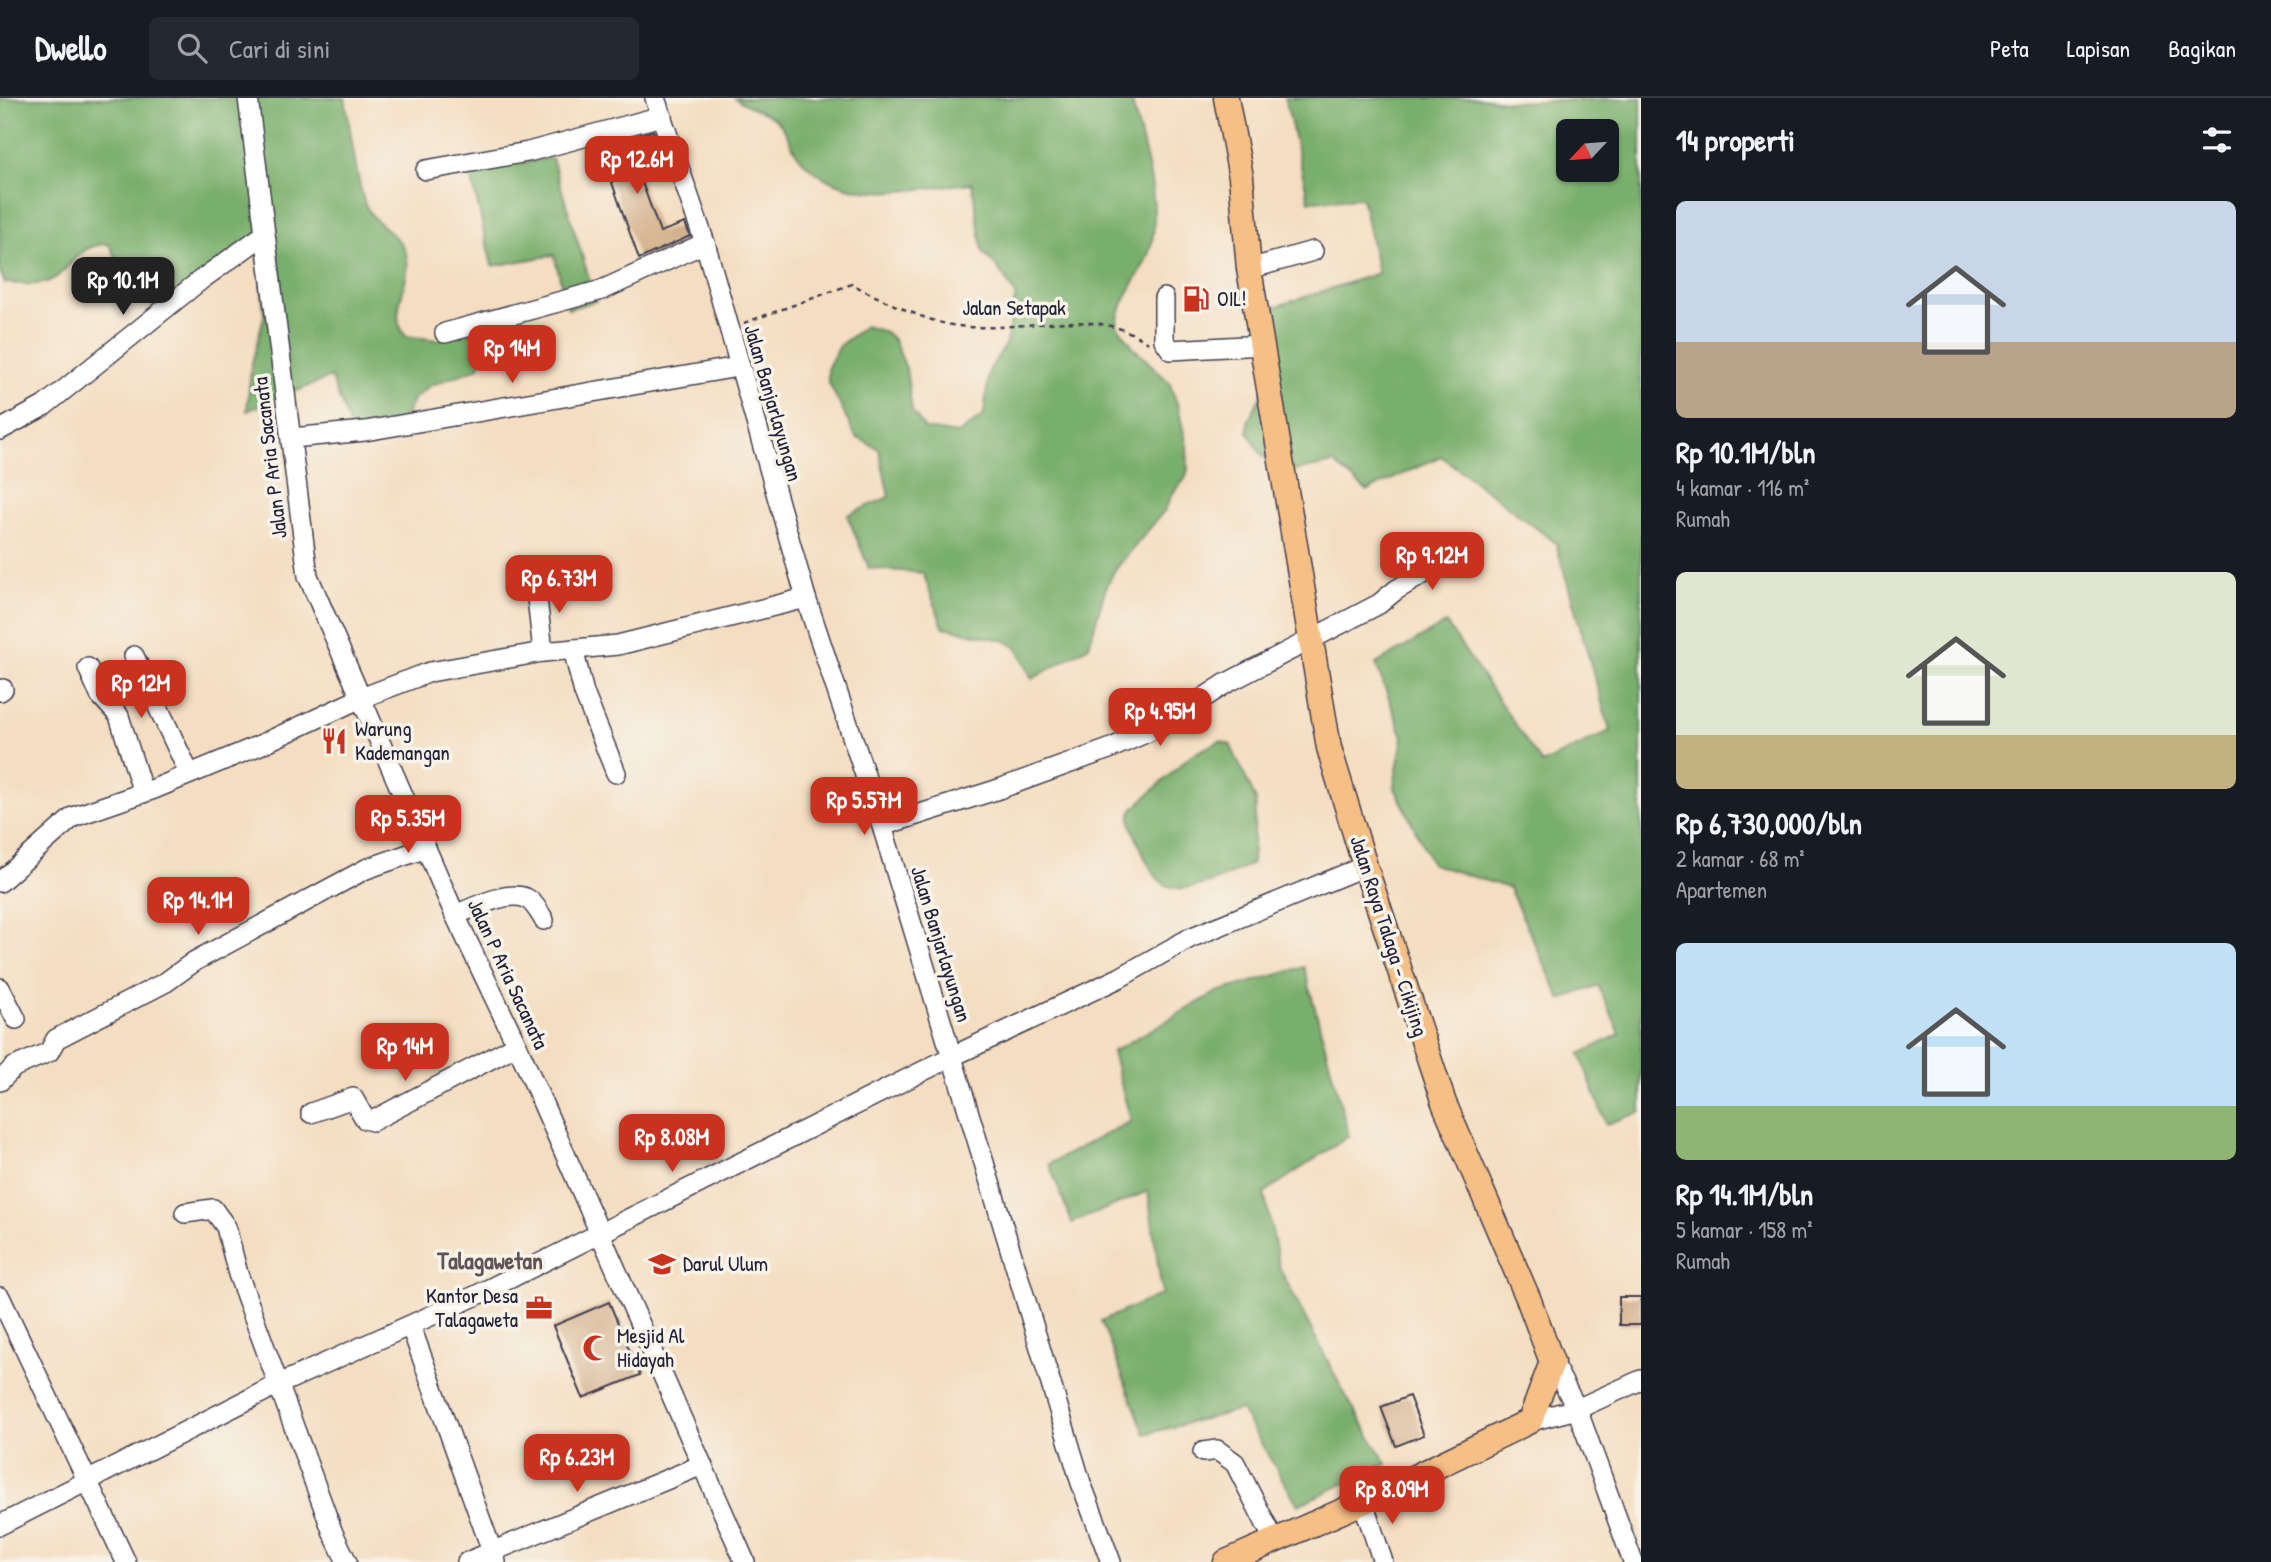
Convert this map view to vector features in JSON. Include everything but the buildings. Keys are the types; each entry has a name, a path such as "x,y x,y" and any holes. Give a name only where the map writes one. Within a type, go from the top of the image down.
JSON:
{"main road":[{"name":"Jalan Raya Talaga - Cikijing","path":"1226,98 1241,177 1249,269 1329,748 1365,866 1444,1103 1528,1298 1552,1362"},
{"path":"1226,1562 1363,1502 1530,1421 1552,1362"}],"street":[{"name":"Jalan P Aria Sacanata","path":"248,98 309,576 455,915 517,1045 745,1562"},
{"path":"426,170 528,152 658,107"},
{"name":"Jalan Banjarlayungan","path":"658,107 705,243 738,368 806,598 882,827 1081,1483 1111,1562"},
{"path":"0,430 44,406 202,279 265,234"},
{"path":"445,333 602,290 705,243"},
{"path":"1249,269 1313,251"},
{"path":"1164,298 1164,340 1171,349 1263,345"},
{"path":"292,438 365,431 738,368"},
{"path":"882,827 1109,749 1159,727 1226,684 1310,641 1347,618 1379,604 1396,590 1447,560"},
{"path":"543,652 537,598 540,588 548,583 579,580"},
{"path":"0,882 73,817 143,793 260,745 361,698 430,672 543,652 629,643 806,598"},
{"path":"573,649 583,694 616,773"},
{"path":"134,656 190,773"},
{"path":"88,668 100,695 119,716 143,793"},
{"path":"0,1081 14,1066 49,1052 56,1039 166,982 230,943 366,869 426,848"},
{"path":"0,1525 279,1384 411,1327 951,1057 1119,978 1190,938 1365,866"},
{"path":"455,915 502,899 524,897 533,904 544,920"},
{"path":"0,988 16,1019"},
{"path":"312,1113 353,1098 365,1119 372,1121 517,1045"},
{"path":"185,1213 213,1209 220,1216 238,1274 333,1533 347,1562"},
{"path":"0,1297 127,1562"},
{"path":"411,1327 494,1557"},
{"path":"1552,1362 1577,1409 1633,1562"},
{"path":"1530,1421 1577,1409 1641,1380"},
{"path":"1203,1452 1217,1450 1235,1463 1275,1542"},
{"path":"467,1562 494,1557 702,1465"},
{"path":"1363,1502 1383,1562"}],"path":[{"name":"Jalan Setapak","path":"727,329 852,284 946,324 1013,327 1093,323 1132,332 1150,345"}],"green space":[{"path":"0,98 345,98 365,204 374,218 403,246 406,254 406,275 398,317 400,327 406,336 438,340 457,331 477,331 484,350 478,368 429,386 413,400 404,419 355,440 331,377 247,411 251,367 264,316 257,235 181,291 161,299 150,297 130,286 109,244 90,247 62,273 49,281 37,284 5,283 0,272"},
{"path":"735,98 1131,98 1149,172 1154,228 1148,256 1127,294 1117,325 1135,349 1169,382 1187,446 1188,469 1185,479 1173,493 1165,510 1114,571 1105,590 1089,646 1032,679 1018,649 1006,641 943,627 923,573 869,568 847,515 889,497 879,449 856,437 828,381 828,367 839,346 865,326 885,332 894,340 906,368 912,411 925,429 958,434 984,415 989,371 1006,343 1016,295 983,252 972,183 904,191 859,190 838,184 818,174 800,158 784,129 776,121"},
{"path":"1285,98 1479,98 1514,102 1641,98 1641,1112 1606,1124 1580,1054 1620,1034 1598,985 1561,1000 1509,888 1432,864 1394,786 1403,737 1376,664 1446,623 1542,764 1610,731 1556,543 1441,456 1367,491 1334,463 1279,474 1259,451 1248,432 1248,422 1270,377 1259,312 1378,273 1362,198 1309,201"},
{"path":"552,158 596,301 568,309 554,255 492,266 470,171"},
{"path":"1220,741 1230,744 1256,800 1252,863 1200,886 1168,886 1155,875 1144,857 1132,828 1132,810 1191,755"},
{"path":"1304,967 1349,1136 1264,1193 1280,1269 1342,1389 1387,1464 1298,1505 1241,1410 1145,1434 1101,1321 1162,1294 1148,1191 1072,1223 1049,1164 1131,1121 1112,1052 1217,992"}],"place":[{"name":"OIL!","path":"1196,299"},
{"name":"Warung Kademangan","path":"334,741"},
{"name":"Darul Ulum","path":"662,1264"},
{"name":"Kantor Desa Talagaweta","path":"539,1308"},
{"name":"Mesjid Al Hidayah","path":"596,1348"}],"district":[{"name":"Talagawetan","path":"490,1261"}]}
